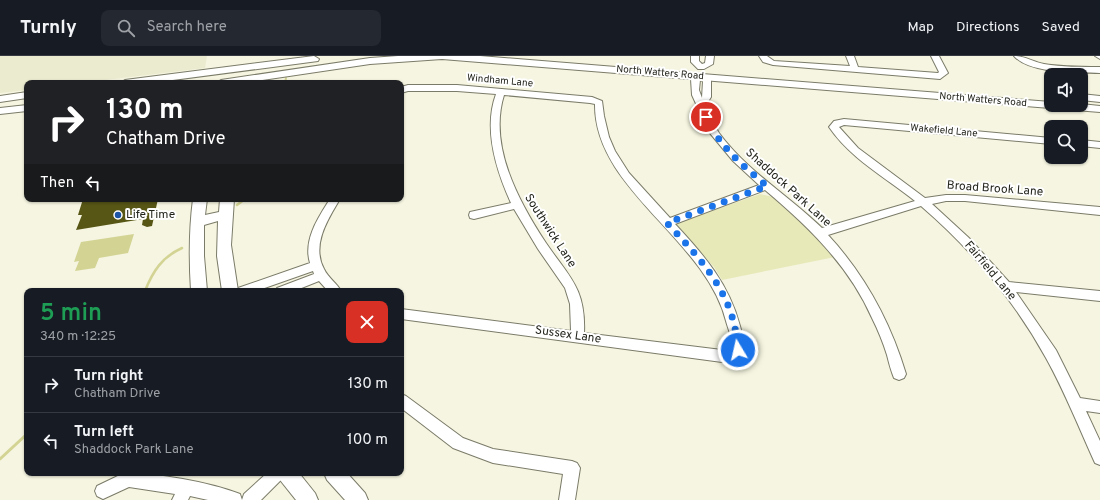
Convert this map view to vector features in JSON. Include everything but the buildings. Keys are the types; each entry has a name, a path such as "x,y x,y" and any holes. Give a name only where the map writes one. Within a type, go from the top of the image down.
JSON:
{"main road":[{"path":"244,56 244,80"},
{"path":"143,80 221,67 243,68 341,56"},
{"name":"North Watters Road","path":"250,80 370,61 442,56 1044,95"},
{"name":"North Watters Road","path":"569,56 701,72 1100,109"},
{"path":"220,80 221,67"},
{"path":"0,99 24,96"},
{"path":"1088,98 1100,99"},
{"path":"0,111 24,108"},
{"path":"199,288 197,222 200,202"},
{"path":"227,202 224,258 229,288"},
{"path":"197,222 225,215"},
{"path":"289,476 308,500"},
{"path":"337,476 358,500"}],"street":[{"path":"695,56 695,62 701,72 710,64 710,56"},
{"path":"763,56 766,60 773,63 936,76 944,73 936,56"},
{"path":"850,56 855,69"},
{"path":"1018,56 1027,63 1039,66 1100,70"},
{"name":"Shaddock Park Lane","path":"701,72 707,80 707,97 702,105 710,124 721,142 733,155 820,233 837,252 866,292 888,339 899,374"},
{"name":"Windham Lane","path":"404,89 438,87 592,100 597,102 600,105 601,125 610,151 625,175 667,223"},
{"name":"Southwick Lane","path":"501,92 498,99 496,134 498,152 507,185 517,205 542,246 569,283 574,294 577,307 577,336"},
{"name":"Wakefield Lane","path":"837,123 844,122 1044,140"},
{"name":"Fairfield Lane","path":"837,123 834,127 852,148 923,202 966,242 1005,287 1042,340 1075,404 1100,458"},
{"path":"1088,145 1098,147"},
{"path":"667,223 767,186"},
{"name":"Broad Brook Lane","path":"820,233 923,202 946,198 965,198 1100,211"},
{"path":"332,202 319,225 314,251 318,271 332,288"},
{"path":"474,216 517,205"},
{"name":"Sussex Lane","path":"404,314 727,357 734,354 738,350 739,345 729,308 722,291 705,265 667,223"},
{"path":"253,288 318,271"},
{"path":"287,288 318,271"},
{"path":"1005,287 1019,287 1100,296"},
{"path":"404,402 458,443 493,456 572,468 567,500"},
{"path":"1075,404 1100,407"},
{"path":"250,500 275,476"},
{"path":"103,491 128,479 183,494 204,491 234,500"}],"shaded area":[{"path":"0,56 207,56 205,68 105,80 24,80 24,90 0,93"},
{"path":"760,194 773,197 803,224 835,257 722,280 714,267 675,224"},
{"path":"134,234 128,253 99,258 95,268 75,271 79,261 74,262 81,242"}],"waterway":[{"path":"237,205 241,202"},
{"path":"146,288 159,265 169,256 182,248"},
{"path":"0,459 24,437"}],"place":[{"name":"Life Time","path":"118,215"}],"route":[{"path":"706,117 723,145 767,186 667,223 705,265 722,291 734,324 739,345 738,350"}]}
